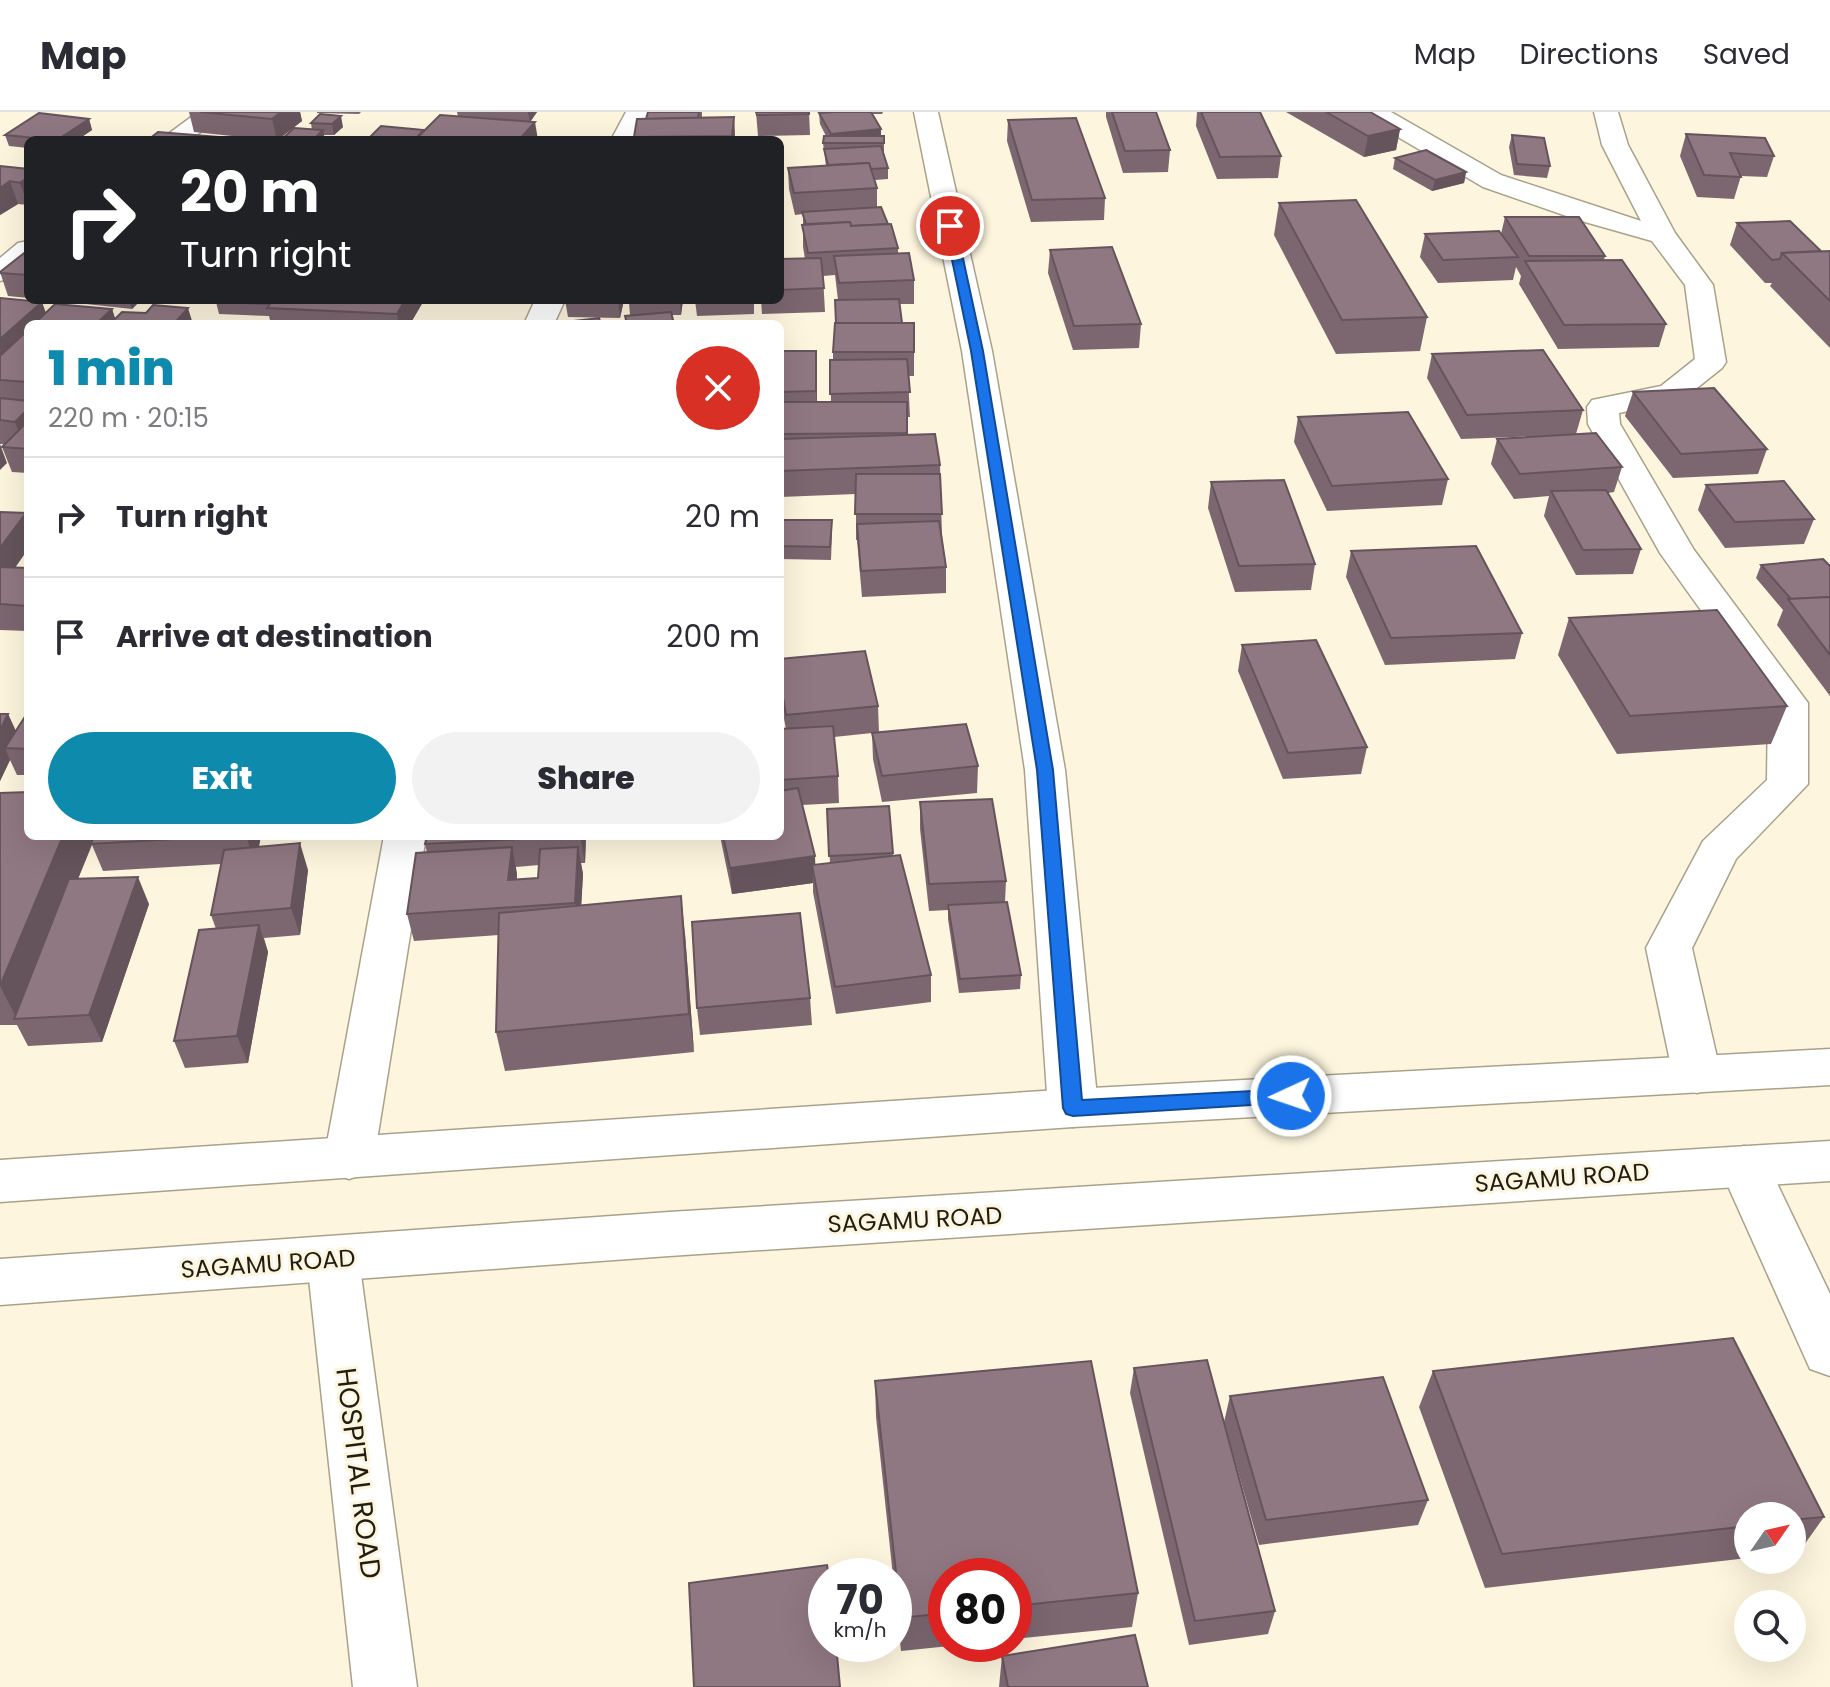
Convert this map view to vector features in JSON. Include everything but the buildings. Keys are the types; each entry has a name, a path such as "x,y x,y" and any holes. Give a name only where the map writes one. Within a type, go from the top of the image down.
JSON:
{"main road":[{"path":"179,136 214,112"},
{"path":"626,136 638,112"},
{"path":"926,112 977,351 1045,770 1073,1108"},
{"path":"1373,112 1492,181 1662,235"},
{"path":"1606,112 1615,145 1662,235 1699,285 1711,362 1671,393 1603,407 1604,424 1678,553 1788,703 1787,784 1718,851 1669,948 1697,1075"},
{"path":"0,272 24,252"},
{"path":"349,1159 404,840"},
{"path":"0,1181 1073,1108 1830,1067"},
{"name":"SAGAMU ROAD","path":"0,1282 669,1234 1830,1161"},
{"path":"1744,1166 1830,1352"},
{"name":"HOSPITAL ROAD","path":"333,1260 385,1687"}],"route":[{"path":"950,226 977,351 1045,770 1073,1108 1291,1096"}]}
